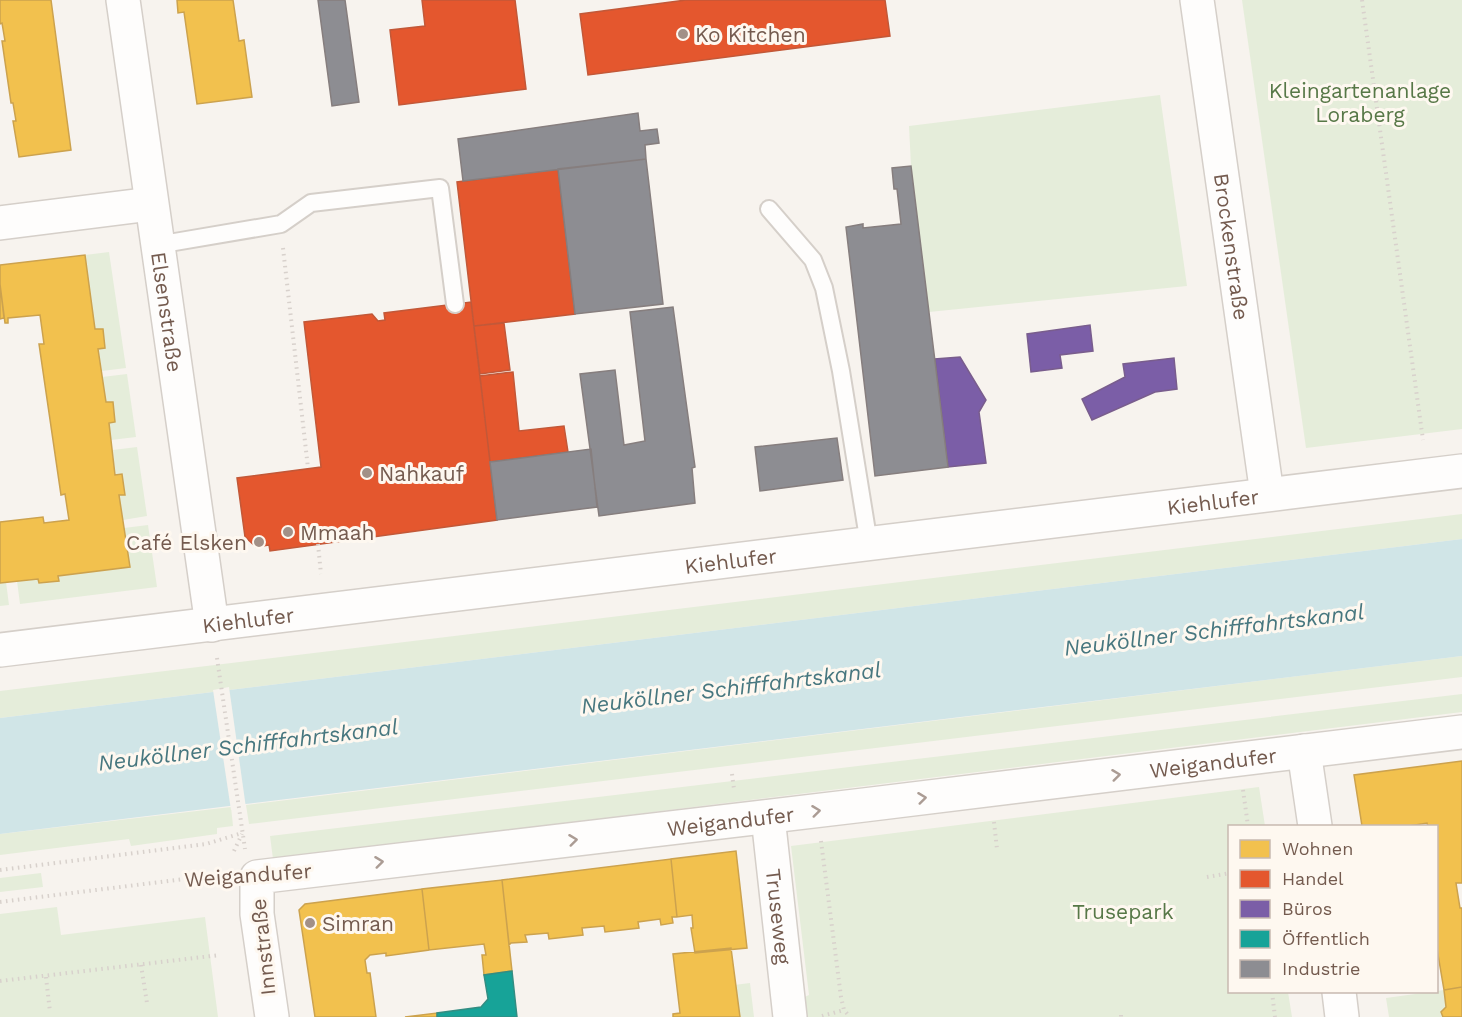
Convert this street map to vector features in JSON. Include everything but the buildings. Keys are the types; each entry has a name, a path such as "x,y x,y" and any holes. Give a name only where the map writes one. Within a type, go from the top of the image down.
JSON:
{"street":[{"name":"Elsenstraße","path":"123,0 212,625"},
{"name":"Brockenstraße","path":"1197,0 1268,494"},
{"path":"0,223 151,204"},
{"name":"Kiehlufer","path":"0,650 1462,471"},
{"name":"Weigandufer","path":"257,877 1462,732"},
{"path":"1304,751 1315,825"},
{"name":"Truseweg","path":"768,817 790,1017"},
{"name":"Innstraße","path":"257,877 257,914 272,1017"},
{"path":"1339,993 1342,1017"}],"lane":[{"path":"157,245 281,224 311,203 440,188 455,304"},
{"path":"769,209 813,260 824,288 841,371 869,544"}],"path":[{"path":"1362,0 1424,440"},
{"path":"281,224 309,468"},
{"path":"318,544 321,574"},
{"path":"218,669 243,833 233,854"},
{"path":"1242,780 1248,825"},
{"path":"817,811 841,996 844,1010 850,1017"},
{"path":"993,813 997,849"},
{"path":"0,870 206,844 243,833"},
{"name":"Weigandufer","path":"0,902 240,873 257,877"},
{"path":"1207,877 1228,873"},
{"path":"2,982 220,955"},
{"path":"141,965 147,1003"},
{"path":"46,977 50,1012"},
{"path":"1272,993 1275,1017"},
{"path":"820,1017 844,1010"}],"green space":[{"name":"Kleingartenanlage Loraberg","path":"1242,0 1462,0 1462,429 1306,448"},
{"path":"1160,95 1187,286 929,312 911,166 909,126"},
{"path":"109,252 126,368 102,371 98,349 105,348 103,329 95,329 85,255"},
{"path":"127,374 136,437 111,440 109,423 115,422 113,402 106,402 102,377"},
{"path":"137,447 147,516 123,520 119,495 125,494 122,474 115,475 113,450"},
{"path":"1462,514 1462,539 0,718 0,691"},
{"path":"148,525 157,587 20,604 17,581 38,579 40,583 58,582 58,576 130,567 124,528"},
{"path":"6,582 9,605 0,606 0,583"},
{"path":"1462,656 1462,677 249,824 246,805"},
{"path":"1462,694 1462,712 273,859 270,836"},
{"name":"Trusepark","path":"1259,787 1265,825 1228,825 1228,993 1288,993 1292,1017 800,1017 798,1000 809,995 791,846"},
{"path":"231,807 233,826 217,828 217,834 131,846 129,839 0,855 0,834"},
{"path":"41,873 43,887 0,892 0,878"},
{"path":"57,907 61,935 205,917 218,1017 0,1017 0,914"},
{"path":"750,983 754,1017 740,1017 734,985"},
{"path":"1444,990 1446,1007 1441,1012 1443,1017 1389,1017 1386,998 1438,993 1438,991"}],"water":[{"name":"Neuköllner Schifffahrtskanal","path":"1462,539 1462,656 0,834 0,718"}],"pier":[{"path":"229,687 246,808 231,810 213,690"}],"place":[{"name":"Ko Kitchen","path":"683,34"},
{"name":"Nahkauf","path":"367,473"},
{"name":"Mmaah","path":"288,532"},
{"name":"Café Elsken","path":"259,542"},
{"name":"Simran","path":"310,923"}]}
